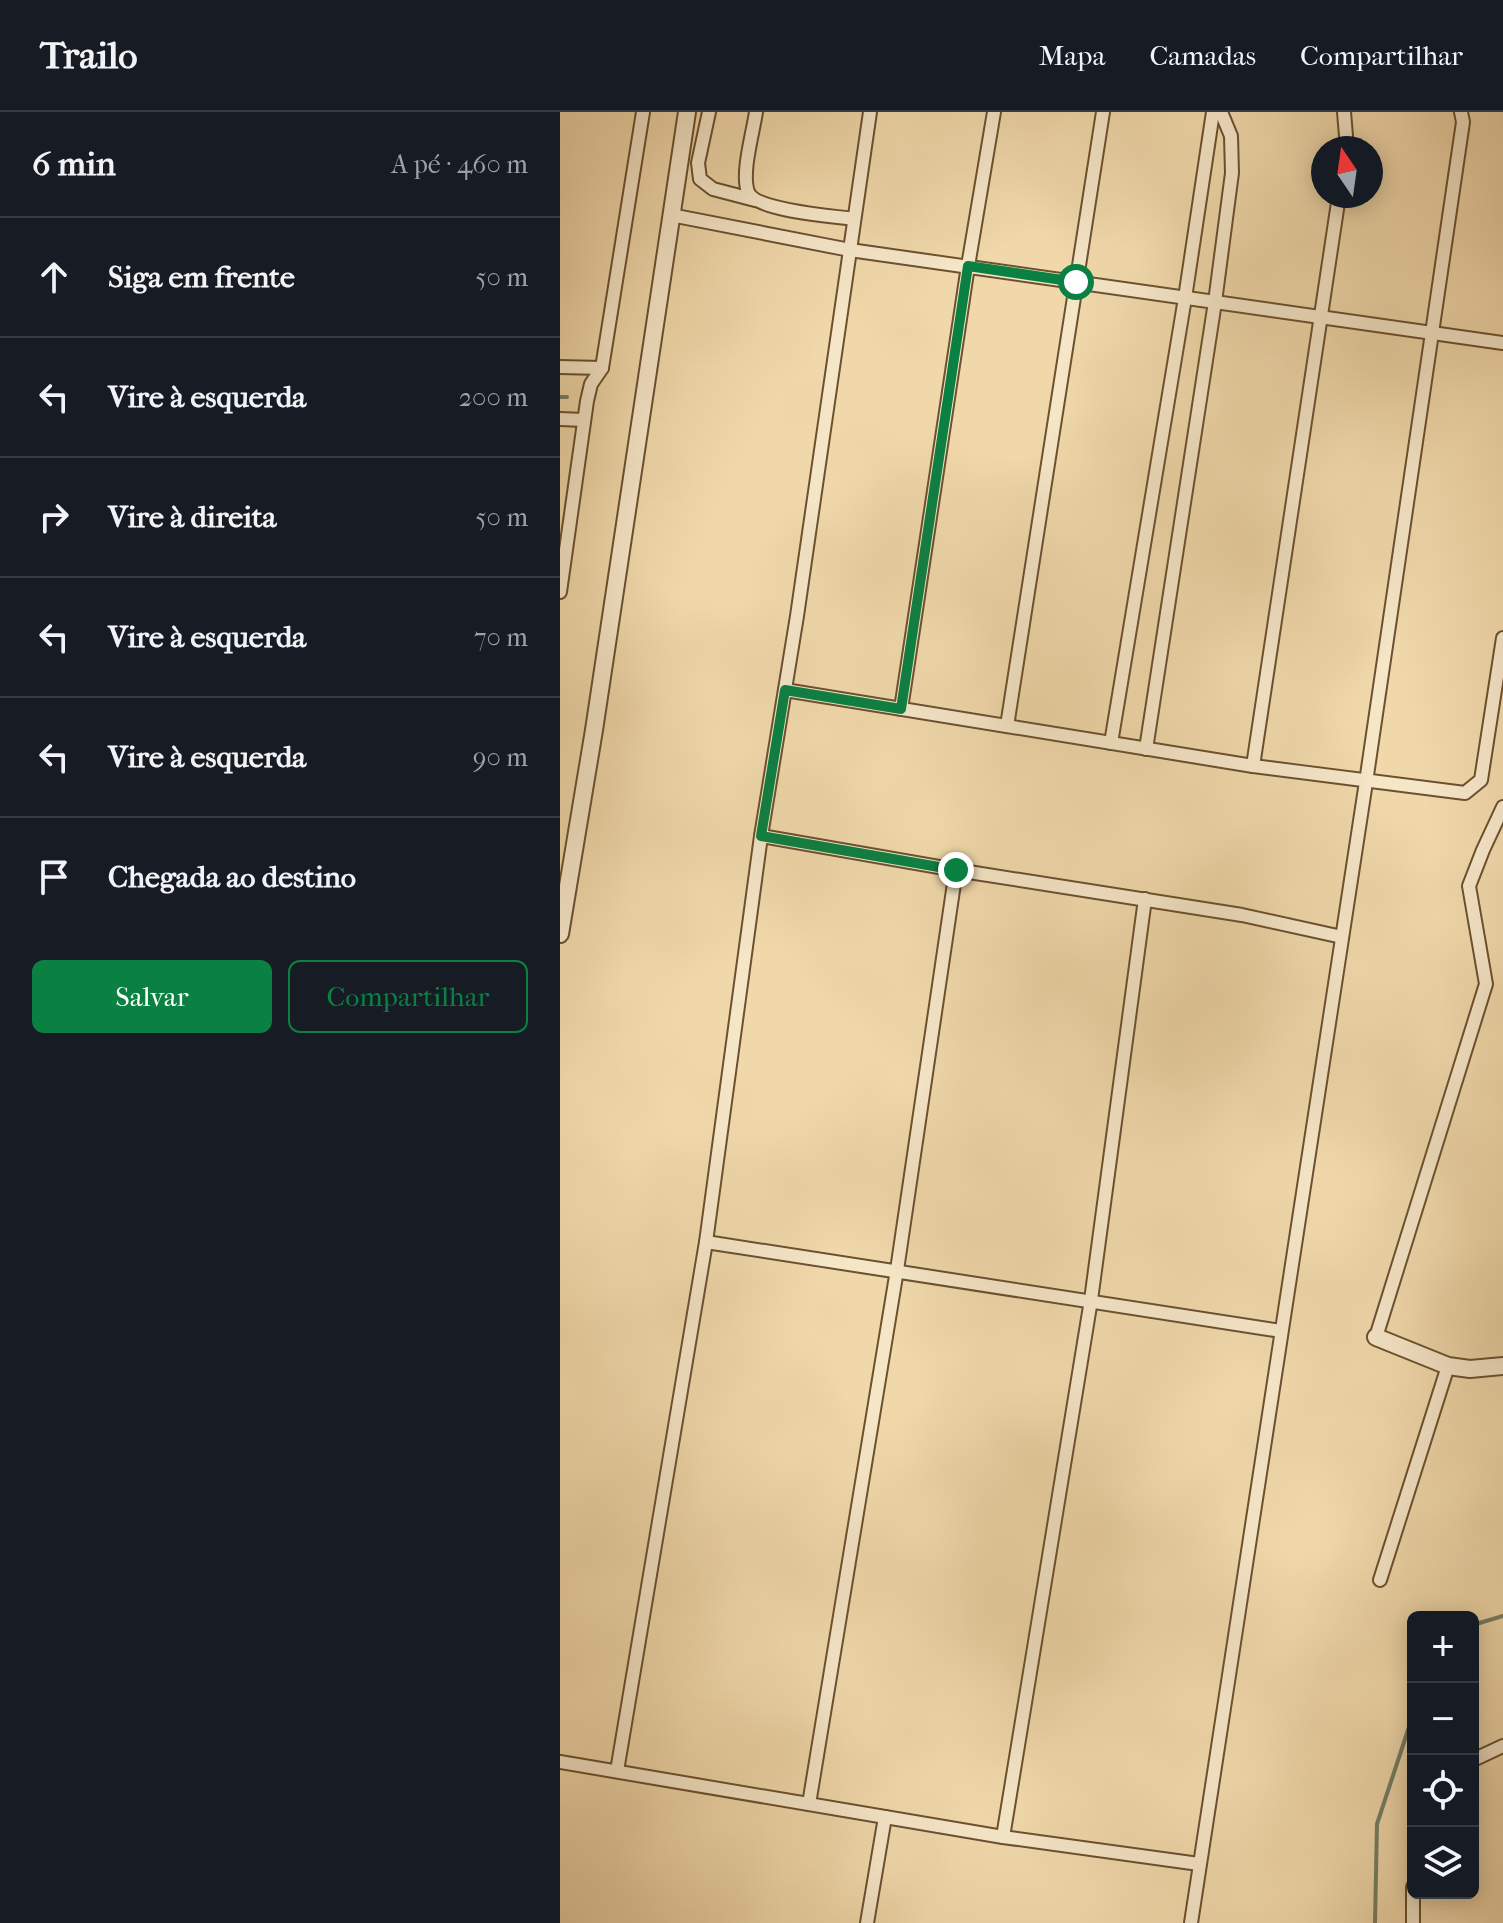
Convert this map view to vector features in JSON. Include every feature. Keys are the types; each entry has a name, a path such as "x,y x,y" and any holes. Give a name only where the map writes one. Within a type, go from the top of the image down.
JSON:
{"street":[{"path":"560,592 584,420 591,384 602,368 643,112"},
{"path":"560,929 687,112"},
{"path":"709,112 698,163 700,179 713,189 772,206 854,219"},
{"path":"755,200 748,191 746,168 756,112"},
{"path":"617,1771 706,1242 761,836 870,112"},
{"path":"901,709 994,112"},
{"path":"1007,726 1103,112"},
{"path":"1111,743 1213,112"},
{"path":"1146,749 1215,302 1233,154 1231,136 1221,112"},
{"path":"1344,112 1346,136"},
{"path":"1191,1923 1366,782 1463,122 1461,112"},
{"path":"1253,766 1337,208"},
{"path":"671,215 850,250 1503,343"},
{"path":"560,367 602,368"},
{"path":"560,419 584,420"},
{"path":"785,690 1253,766 1465,793 1481,780 1503,638"},
{"path":"1503,807 1469,886 1486,984 1376,1337 1448,1366 1470,1369 1503,1366"},
{"path":"761,836 1242,915 1342,937"},
{"path":"809,1804 897,1270 956,870"},
{"path":"1003,1837 1091,1300 1145,899"},
{"path":"706,1242 1281,1331"},
{"path":"1380,1580 1448,1366"},
{"path":"1479,1757 1503,1746"},
{"path":"560,1762 1003,1837 1199,1864"},
{"path":"867,1923 885,1817"},
{"path":"1413,1899 1413,1923"}],"waterway":[{"path":"560,397 567,397"},
{"path":"1479,1623 1503,1616"},
{"path":"1375,1923 1377,1824 1407,1733"}],"route":[{"path":"956,870 761,836 785,690 901,709 968,266 1076,282"}]}
